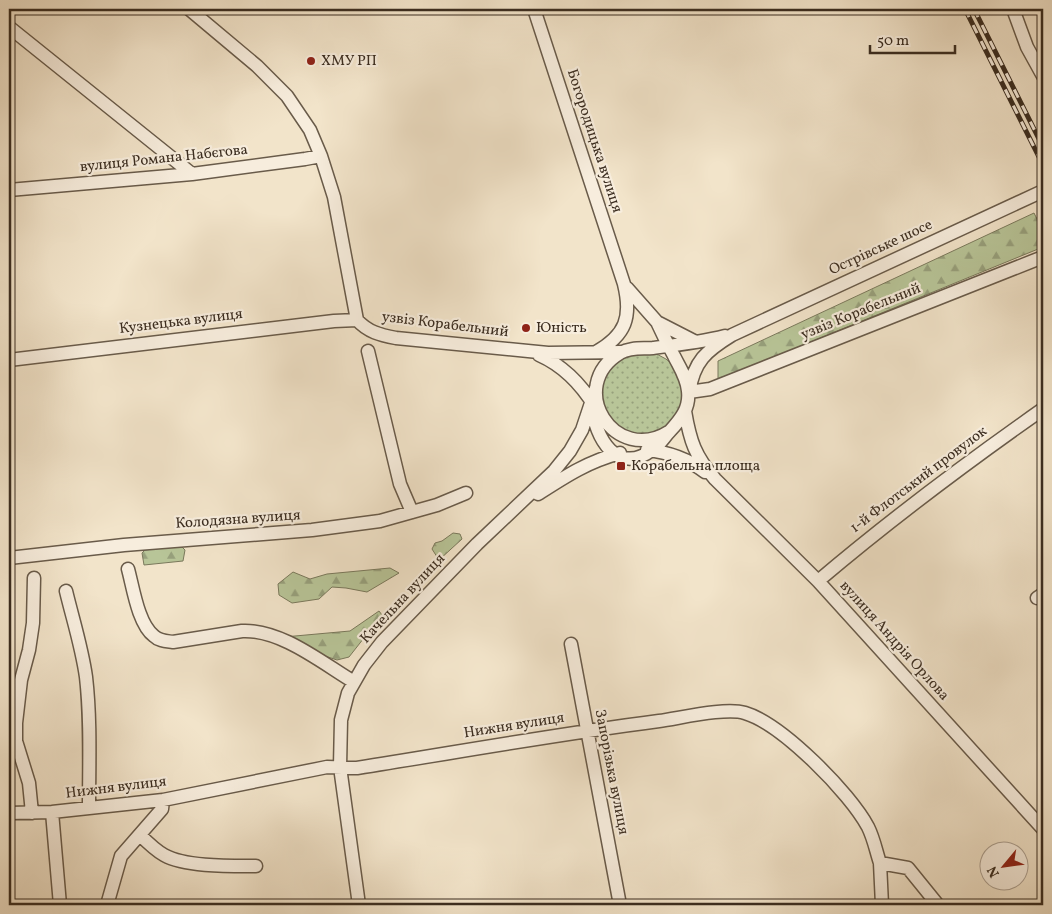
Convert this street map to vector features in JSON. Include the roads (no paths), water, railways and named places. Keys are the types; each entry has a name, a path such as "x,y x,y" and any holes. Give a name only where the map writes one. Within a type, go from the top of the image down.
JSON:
{"street":[{"path":"189,9 257,66 287,96 310,130 321,156 334,197 357,320"},
{"path":"206,9 210,26"},
{"name":"Богородицька вулиця","path":"534,9 624,284 628,300 628,327 621,352"},
{"path":"1013,9 1027,47 1043,76"},
{"path":"9,27 192,174"},
{"name":"вулиця Романа Набєгова","path":"9,190 192,174 321,156"},
{"name":"Острівське шосе","path":"689,392 696,366 704,354 732,335 1043,191"},
{"name":"узвіз Корабельний","path":"689,392 710,389 1043,258"},
{"name":"Богородицька вулиця","path":"624,284 657,322 677,363"},
{"name":"Богородицька вулиця","path":"596,352 613,342 619,334 628,310"},
{"name":"узвіз Корабельний","path":"357,320 362,326 373,332 396,338 533,352 621,352"},
{"name":"Кузнецька вулиця","path":"9,360 314,323 357,320"},
{"name":"Богородицька вулиця","path":"657,322 695,341"},
{"name":"Острівське шосе","path":"651,348 732,335"},
{"path":"592,401 593,414 603,441 614,454 625,459 638,458 644,447 670,431 680,421 685,411 689,392 685,376 677,363 665,353 651,348 636,348 621,352 609,361 600,373 596,388 596,403 602,417 611,429 644,447"},
{"path":"368,351 400,484 412,512"},
{"name":"узвіз Корабельний","path":"533,352 554,361 578,384 602,417"},
{"path":"578,384 583,398 585,421"},
{"name":"Качельна вулиця","path":"359,905 340,767 341,720 344,704 354,682 364,665 388,635 554,471 570,451 585,421 596,388"},
{"name":"1-й Флотський провулок","path":"818,581 873,534 934,487 1043,409"},
{"name":"вулиця Андрія Орлова","path":"685,411 690,436 701,463 818,581 1043,829"},
{"name":"Качельна вулиця","path":"516,510 581,467 598,459 644,447"},
{"name":"вулиця Андрія Орлова","path":"644,447 685,460 698,466 715,479"},
{"name":"Колодязна вулиця","path":"9,558 124,544 312,530 380,521 437,505 466,493"},
{"path":"128,569 142,619 154,637 163,641 173,642 252,630 304,649 354,682"},
{"path":"32,813 29,783 16,741 16,723 23,670 29,650 33,623 34,578"},
{"path":"66,591 81,648 86,679 89,808"},
{"name":"Запорізька вулиця","path":"571,644 620,905"},
{"name":"Нижня вулиця","path":"9,813 52,812 163,800 314,770 340,767 357,768 587,730 719,713 743,712 764,722 799,749 852,802 868,827 875,844 880,863 882,905"},
{"path":"107,905 121,856 162,809 163,800"},
{"path":"52,812 60,905"},
{"path":"140,835 160,854 173,859 212,866 256,866"},
{"path":"880,863 908,868 938,905"}],"railway":[{"path":"965,9 1043,165"},
{"path":"974,9 1043,147"}],"place":[{"name":"ХМУ РП","path":"311,61"},
{"name":"Юність","path":"526,328"},
{"name":"Корабельна площа","path":"621,466"}]}
